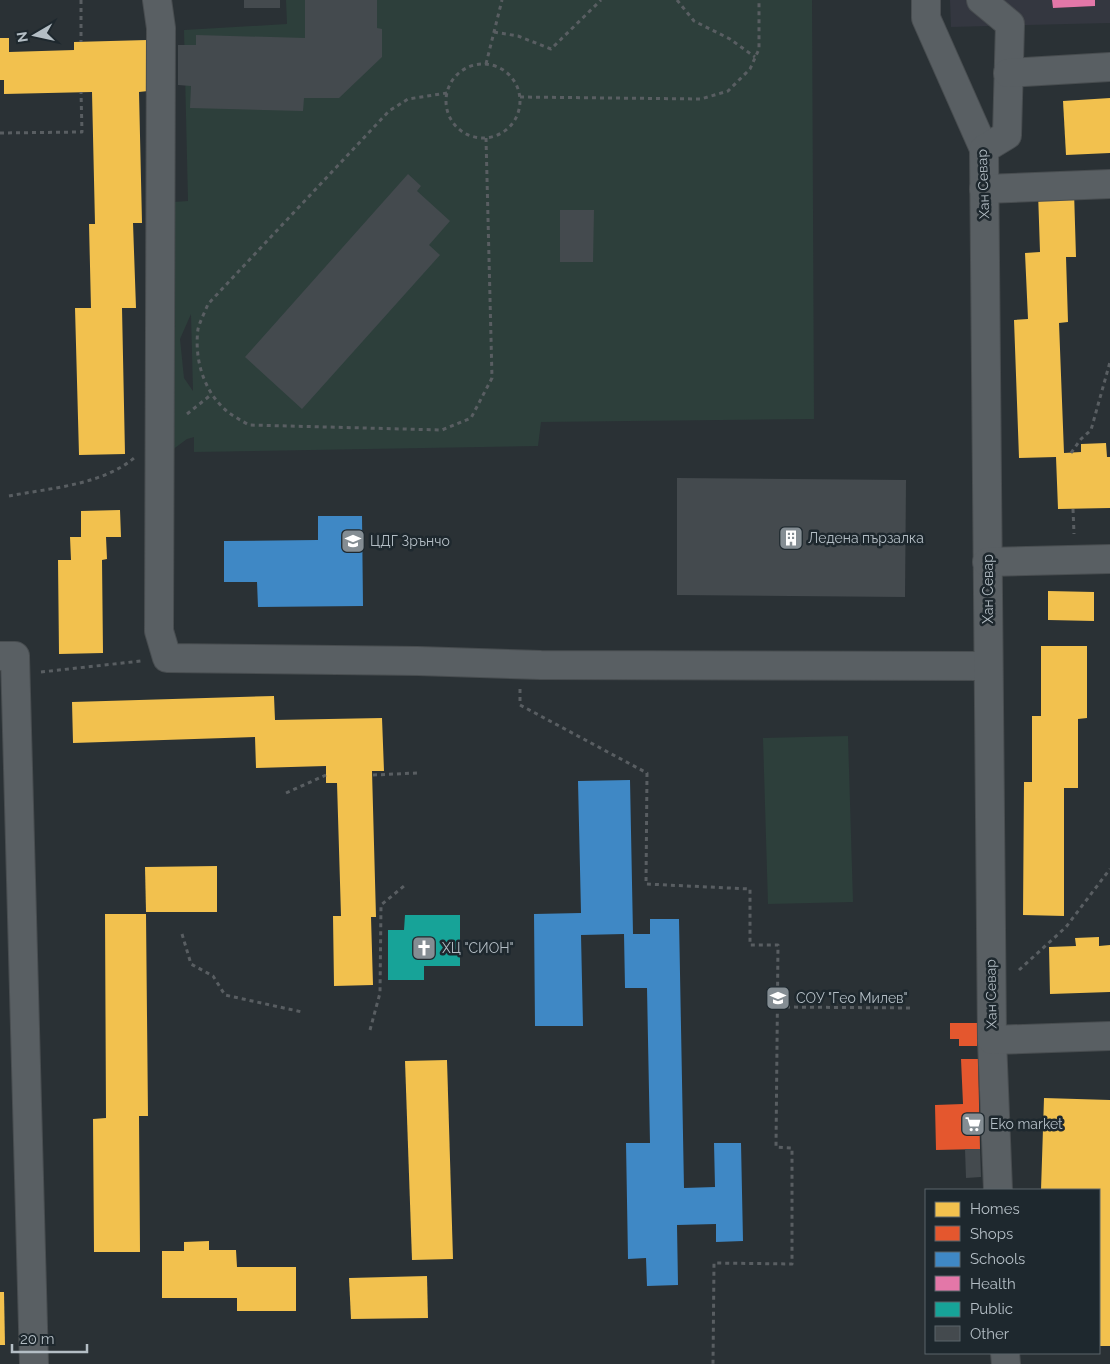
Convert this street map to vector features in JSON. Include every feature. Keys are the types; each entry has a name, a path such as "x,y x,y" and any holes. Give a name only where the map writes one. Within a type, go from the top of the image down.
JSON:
{"street":[{"path":"157,0 161,28 159,631 167,658 520,664 988,666"},
{"name":"Хан Севар","path":"926,0 926,18 984,148 992,1040 998,1189"},
{"path":"981,0 1010,24 1007,135 984,148"},
{"path":"1008,73 1110,67"},
{"path":"984,188 1110,184"},
{"path":"987,562 1110,559"},
{"path":"8,665 34,1364"},
{"path":"992,1040 1110,1036"}],"path":[{"path":"81,0 81,42"},
{"path":"486,64 502,0"},
{"path":"494,32 518,36 552,49 601,0"},
{"path":"676,0 694,20 730,39 755,57"},
{"path":"520,97 701,100 728,91 750,69 759,49 759,0"},
{"path":"486,64 498,67 510,76 520,97 519,110 515,120 506,130 495,137 469,136 458,129 450,118 446,106 447,93 452,81 465,68 486,64"},
{"path":"0,133 82,132 81,92"},
{"path":"447,93 408,99 389,111 208,304 198,328 197,352 201,372 212,394 228,412 249,425 442,430 471,418 492,378 486,138"},
{"path":"1071,453 1090,430 1110,362"},
{"path":"9,496 92,480 124,466 212,394"},
{"path":"8,665 167,658"},
{"path":"520,664 520,705 647,773 646,884 750,889 750,945 778,945 776,1147 792,1148 792,1264 714,1263 714,1364"},
{"path":"373,775 417,773"},
{"path":"286,792 326,775"},
{"path":"992,995 1066,927 1110,869"},
{"path":"370,1030 380,993 381,905 404,886"},
{"path":"182,934 191,964 213,976 225,995 302,1012"},
{"path":"778,1008 911,1008"}],"shaded area":[{"path":"950,0 1052,0 1053,8 1095,6 1095,0 1110,0 1110,23 951,27"}],"green space":[{"path":"286,0 812,0 814,419 541,422 538,446 194,452 194,437 187,439 168,453 159,203 188,201 184,30 287,24","holes":["191,314 193,391 184,378 180,339"]},
{"path":"848,736 853,902 768,904 763,738"}],"building: Homes":[{"path":"0,38 9,38 9,52 74,50 74,42 147,40 148,91 139,92 142,223 133,223 136,308 122,308 125,454 79,455 75,308 91,308 89,224 95,224 92,92 4,94 4,80 0,80"},
{"path":"1110,98 1110,153 1066,155 1063,101"},
{"path":"1074,191 1076,257 1066,257 1068,322 1059,323 1064,453 1081,452 1081,444 1106,443 1107,457 1110,457 1110,508 1058,509 1056,457 1019,458 1014,320 1028,319 1025,253 1040,252 1038,192"},
{"path":"120,510 121,537 106,537 107,559 102,560 103,653 59,654 58,560 71,560 70,537 81,537 81,511"},
{"path":"1048,591 1094,592 1094,621 1048,620"},
{"path":"1041,646 1087,646 1087,718 1078,719 1078,788 1064,788 1064,916 1023,915 1024,782 1032,782 1032,716 1041,716"},
{"path":"274,696 275,720 382,718 384,771 372,771 376,917 371,917 373,985 334,986 333,916 341,916 337,783 326,783 326,766 256,768 255,737 73,743 72,702"},
{"path":"217,866 217,912 146,912 145,867"},
{"path":"105,914 146,914 148,1116 139,1116 140,1252 94,1252 93,1119 106,1118"},
{"path":"1099,937 1099,946 1110,945 1110,992 1050,994 1049,947 1076,946 1075,938"},
{"path":"447,1060 453,1259 412,1260 405,1061"},
{"path":"1044,1098 1110,1100 1110,1346 1100,1346 1100,1189 1041,1189"},
{"path":"209,1241 209,1250 236,1250 237,1267 296,1267 296,1311 237,1311 237,1298 162,1298 162,1251 184,1251 184,1242"},
{"path":"427,1276 428,1318 351,1319 349,1278"},
{"path":"0,1292 4,1292 5,1345 0,1345"}],"building: Shops":[{"path":"950,1023 978,1023 977,1046 959,1046 959,1039 950,1039"},
{"path":"961,1059 978,1059 980,1149 936,1150 935,1105 963,1104"}],"building: Schools":[{"path":"318,516 362,516 363,606 258,607 257,582 224,582 224,541 318,540"},
{"path":"630,780 633,934 650,934 650,919 679,919 684,1188 715,1187 714,1143 741,1143 743,1241 716,1242 716,1224 677,1225 678,1285 647,1286 646,1258 628,1259 626,1143 650,1143 647,988 625,988 624,934 581,935 583,1026 535,1026 534,914 581,913 578,781"}],"building: Health":[{"path":"1052,0 1095,0 1095,6 1053,8"}],"building: Public":[{"name":"ХЦ \"СИОН\"","path":"405,915 460,915 460,966 424,966 424,980 388,980 388,930 404,930"}],"building: Other":[{"path":"244,0 280,0 280,8 244,8"},
{"path":"305,0 377,0 377,28 382,29 382,57 339,98 304,98 303,111 190,108 191,86 178,85 178,45 196,45 196,35 305,38"},
{"path":"408,174 421,186 417,191 450,221 429,245 440,255 302,409 245,357"},
{"path":"560,210 594,210 593,262 560,262"},
{"name":"Ледена пързалка","path":"677,478 906,480 905,597 677,595"},
{"path":"965,1149 980,1149 981,1177 966,1178"}],"place":[{"name":"Ледена пързалка","path":"791,538"},
{"name":"ЦДГ Зрънчо","path":"353,541"},
{"name":"ХЦ \"СИОН\"","path":"424,948"},
{"name":"СОУ \"Гео Милев\"","path":"778,998"},
{"name":"Eko market","path":"973,1124"}]}
